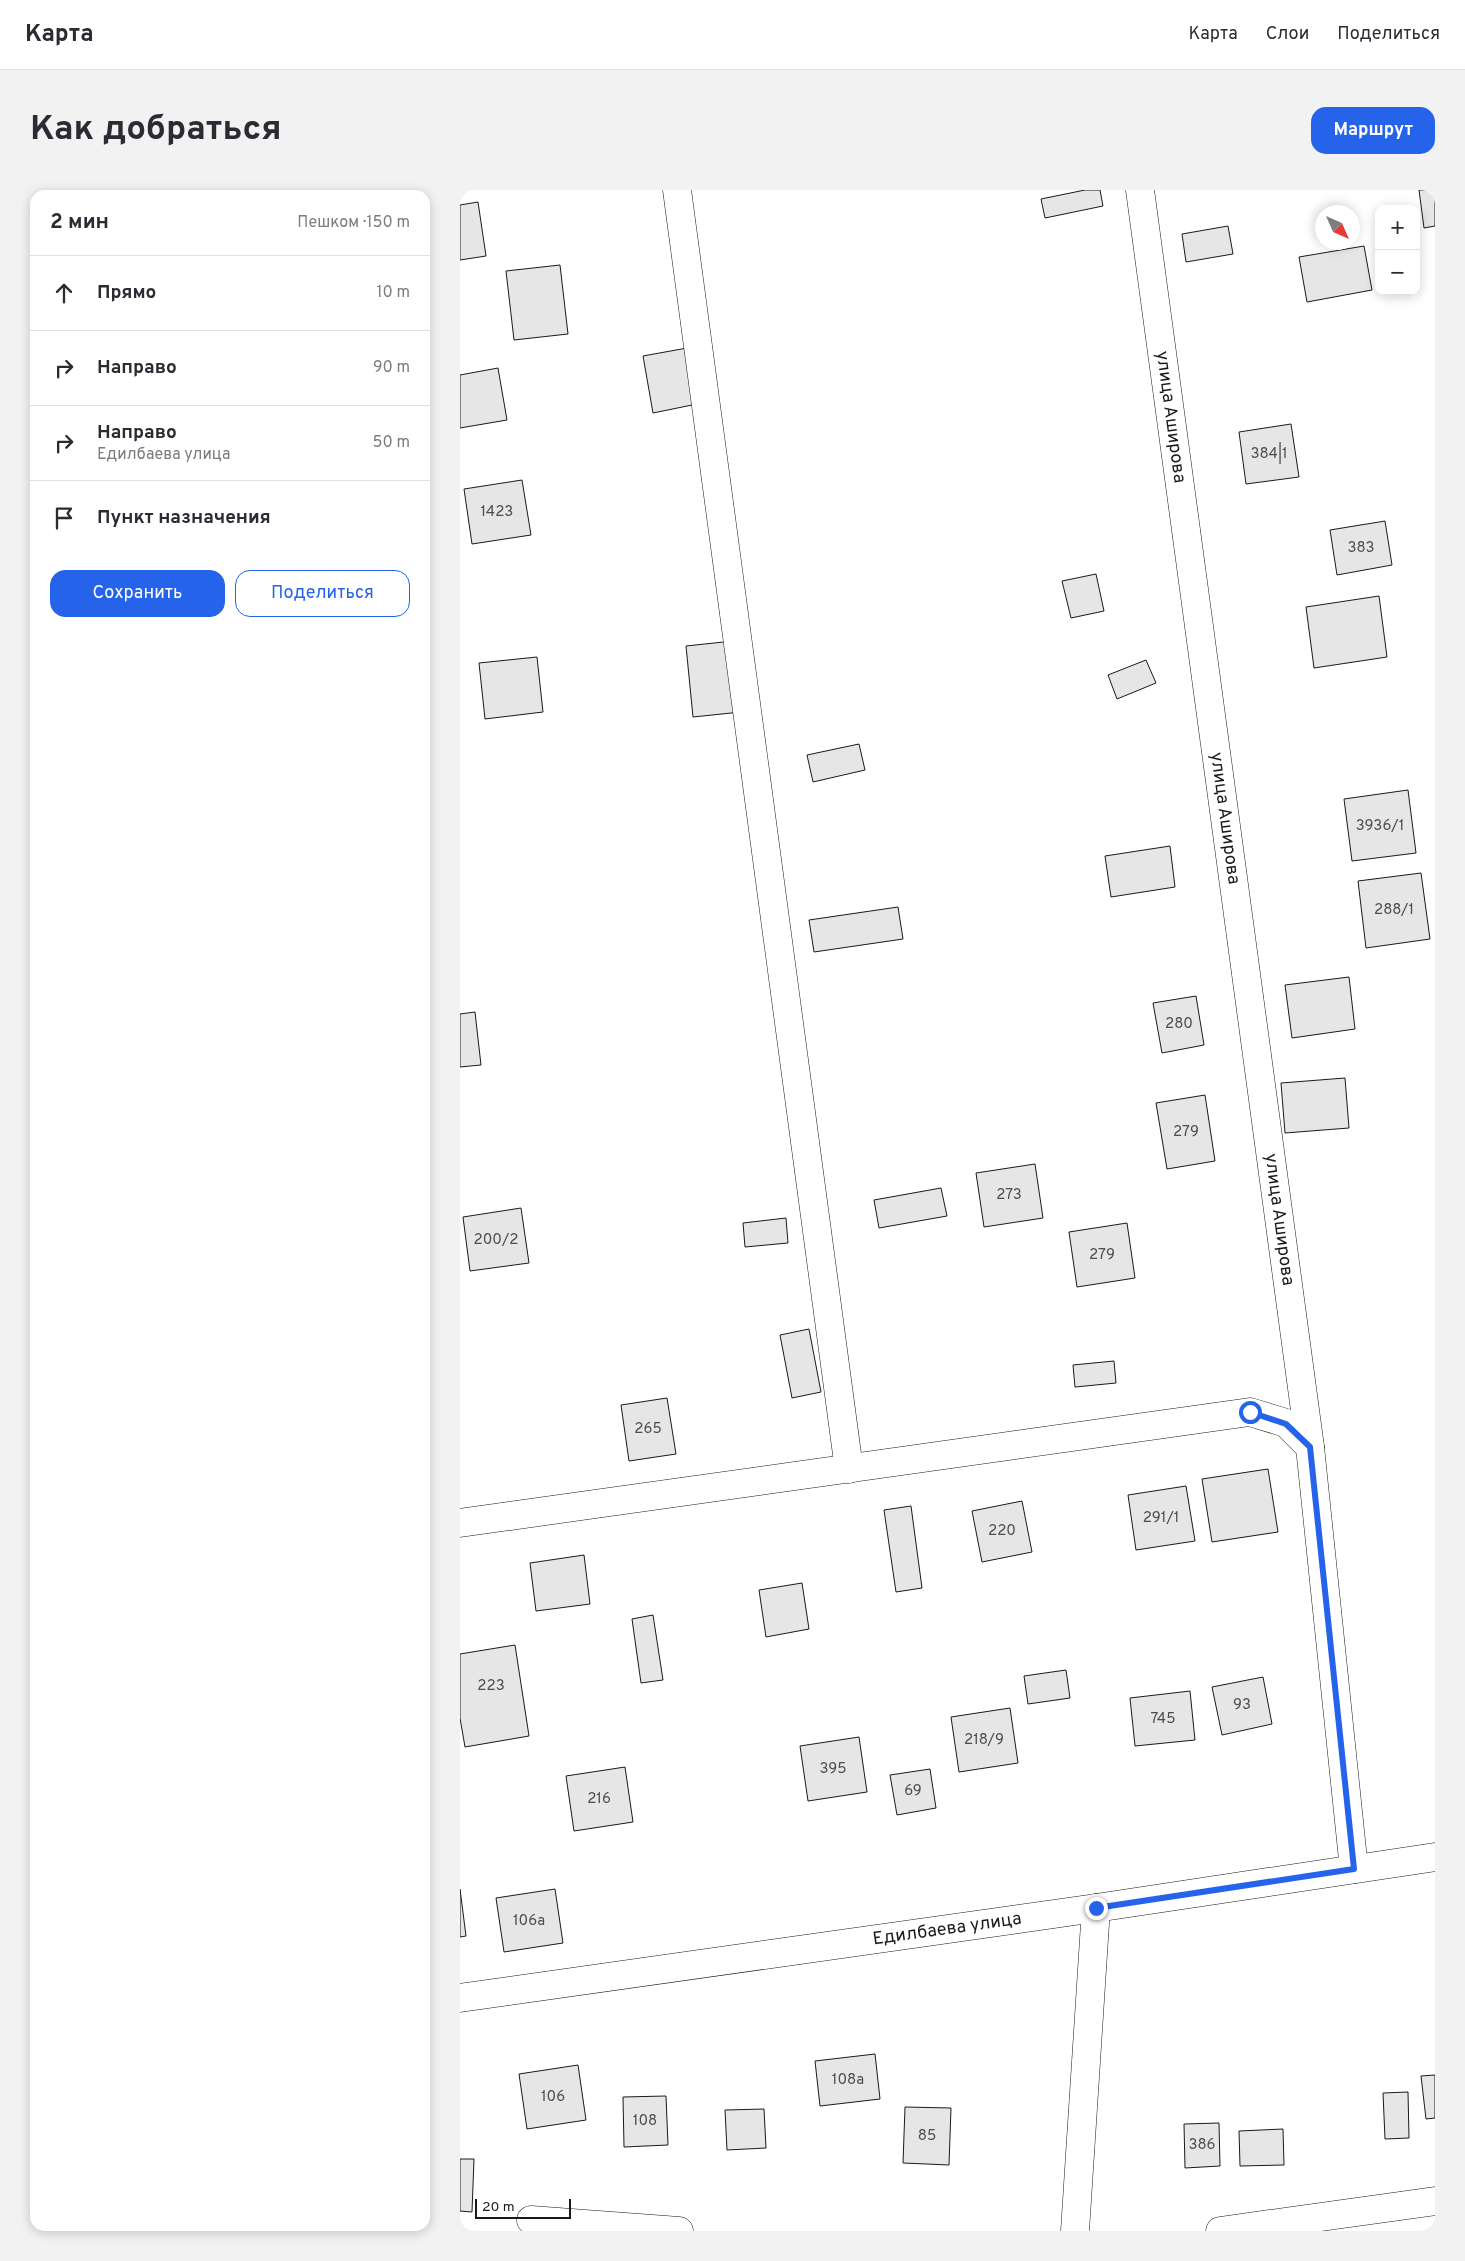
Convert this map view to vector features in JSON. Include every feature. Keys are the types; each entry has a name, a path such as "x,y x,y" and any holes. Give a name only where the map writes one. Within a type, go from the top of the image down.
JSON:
{"street":[{"path":"677,190 849,1469"},
{"name":"улица Аширова","path":"1140,190 1310,1447 1354,1869"},
{"path":"460,1523 1250,1412 1286,1424 1310,1447"},
{"name":"Едилбаева улица","path":"460,1998 1096,1908 1435,1857"},
{"path":"1075,2231 1096,1908"},
{"path":"1220,2231 1435,2201"},
{"path":"531,2220 679,2231"}],"building":[{"path":"1085,190 1100,190 1103,206 1045,218 1041,199"},
{"path":"1419,190 1435,190 1435,226 1424,228"},
{"path":"478,202 486,256 460,260 460,205"},
{"path":"1228,226 1233,254 1186,262 1182,234"},
{"path":"1364,246 1372,290 1307,302 1299,257 1340,250 1360,250 1360,247"},
{"path":"560,265 568,334 514,340 506,271"},
{"path":"687,348 697,404 653,413 643,356"},
{"path":"498,368 507,420 460,428 460,375"},
{"path":"1291,424 1299,477 1246,484 1239,432"},
{"path":"522,480 531,535 472,544 464,489"},
{"path":"1385,521 1392,565 1337,575 1330,530"},
{"path":"1096,574 1104,611 1071,618 1062,581"},
{"path":"1379,596 1387,657 1314,668 1306,607"},
{"path":"733,641 741,712 693,717 686,646"},
{"path":"537,657 543,712 485,719 479,663"},
{"path":"1146,660 1156,683 1117,699 1108,675"},
{"path":"859,744 865,770 813,782 807,755"},
{"path":"1408,790 1416,853 1352,861 1344,799"},
{"path":"1170,846 1175,887 1111,897 1105,856"},
{"path":"1421,873 1430,939 1366,948 1358,881"},
{"path":"898,907 903,939 814,952 809,920"},
{"path":"1349,977 1355,1029 1292,1038 1285,985"},
{"path":"1196,996 1204,1045 1162,1053 1153,1003"},
{"path":"475,1012 481,1065 460,1067 460,1014"},
{"path":"1345,1078 1349,1128 1285,1133 1281,1083"},
{"path":"1205,1095 1215,1161 1167,1169 1156,1103"},
{"path":"1035,1164 1043,1218 984,1227 976,1173"},
{"path":"941,1188 947,1216 879,1228 874,1200"},
{"path":"521,1208 529,1263 470,1271 463,1217"},
{"path":"786,1218 788,1243 745,1247 743,1223"},
{"path":"1127,1223 1135,1278 1077,1287 1069,1232"},
{"path":"809,1329 821,1392 792,1398 780,1335"},
{"path":"1114,1361 1116,1383 1075,1387 1073,1365"},
{"path":"667,1398 676,1454 629,1461 621,1405"},
{"path":"1268,1469 1278,1532 1212,1542 1202,1479"},
{"path":"1186,1486 1195,1541 1136,1550 1128,1495"},
{"path":"1022,1501 1032,1552 982,1562 972,1511"},
{"path":"911,1506 922,1588 896,1592 884,1510"},
{"path":"584,1555 590,1604 536,1611 530,1563"},
{"path":"802,1583 809,1629 766,1637 759,1590"},
{"path":"653,1615 663,1680 641,1683 632,1619"},
{"path":"515,1645 529,1736 465,1747 460,1718 460,1654"},
{"path":"1066,1670 1070,1698 1028,1704 1024,1676"},
{"path":"1263,1677 1272,1724 1222,1735 1212,1687"},
{"path":"1190,1691 1195,1740 1135,1746 1130,1698"},
{"path":"1010,1708 1018,1763 959,1772 951,1717"},
{"path":"859,1737 867,1792 808,1801 800,1746"},
{"path":"625,1767 633,1822 574,1831 566,1776"},
{"path":"930,1769 936,1808 897,1815 890,1775"},
{"path":"460,1889 466,1936 460,1937"},
{"path":"555,1889 563,1943 504,1952 496,1898"},
{"path":"875,2054 880,2099 820,2106 815,2061"},
{"path":"578,2065 586,2120 527,2129 519,2074"},
{"path":"1435,2075 1435,2118 1426,2119 1421,2076"},
{"path":"1408,2092 1409,2138 1385,2139 1383,2093"},
{"path":"666,2096 668,2145 624,2147 623,2097"},
{"path":"905,2107 951,2108 949,2165 903,2163"},
{"path":"764,2109 766,2148 727,2150 725,2110"},
{"path":"1219,2123 1220,2166 1185,2168 1184,2124"},
{"path":"1283,2129 1284,2165 1240,2166 1239,2131"},
{"path":"460,2159 474,2159 472,2212 460,2211"}],"route":[{"path":"1096,1908 1354,1869 1310,1447 1286,1424 1250,1412"}]}
